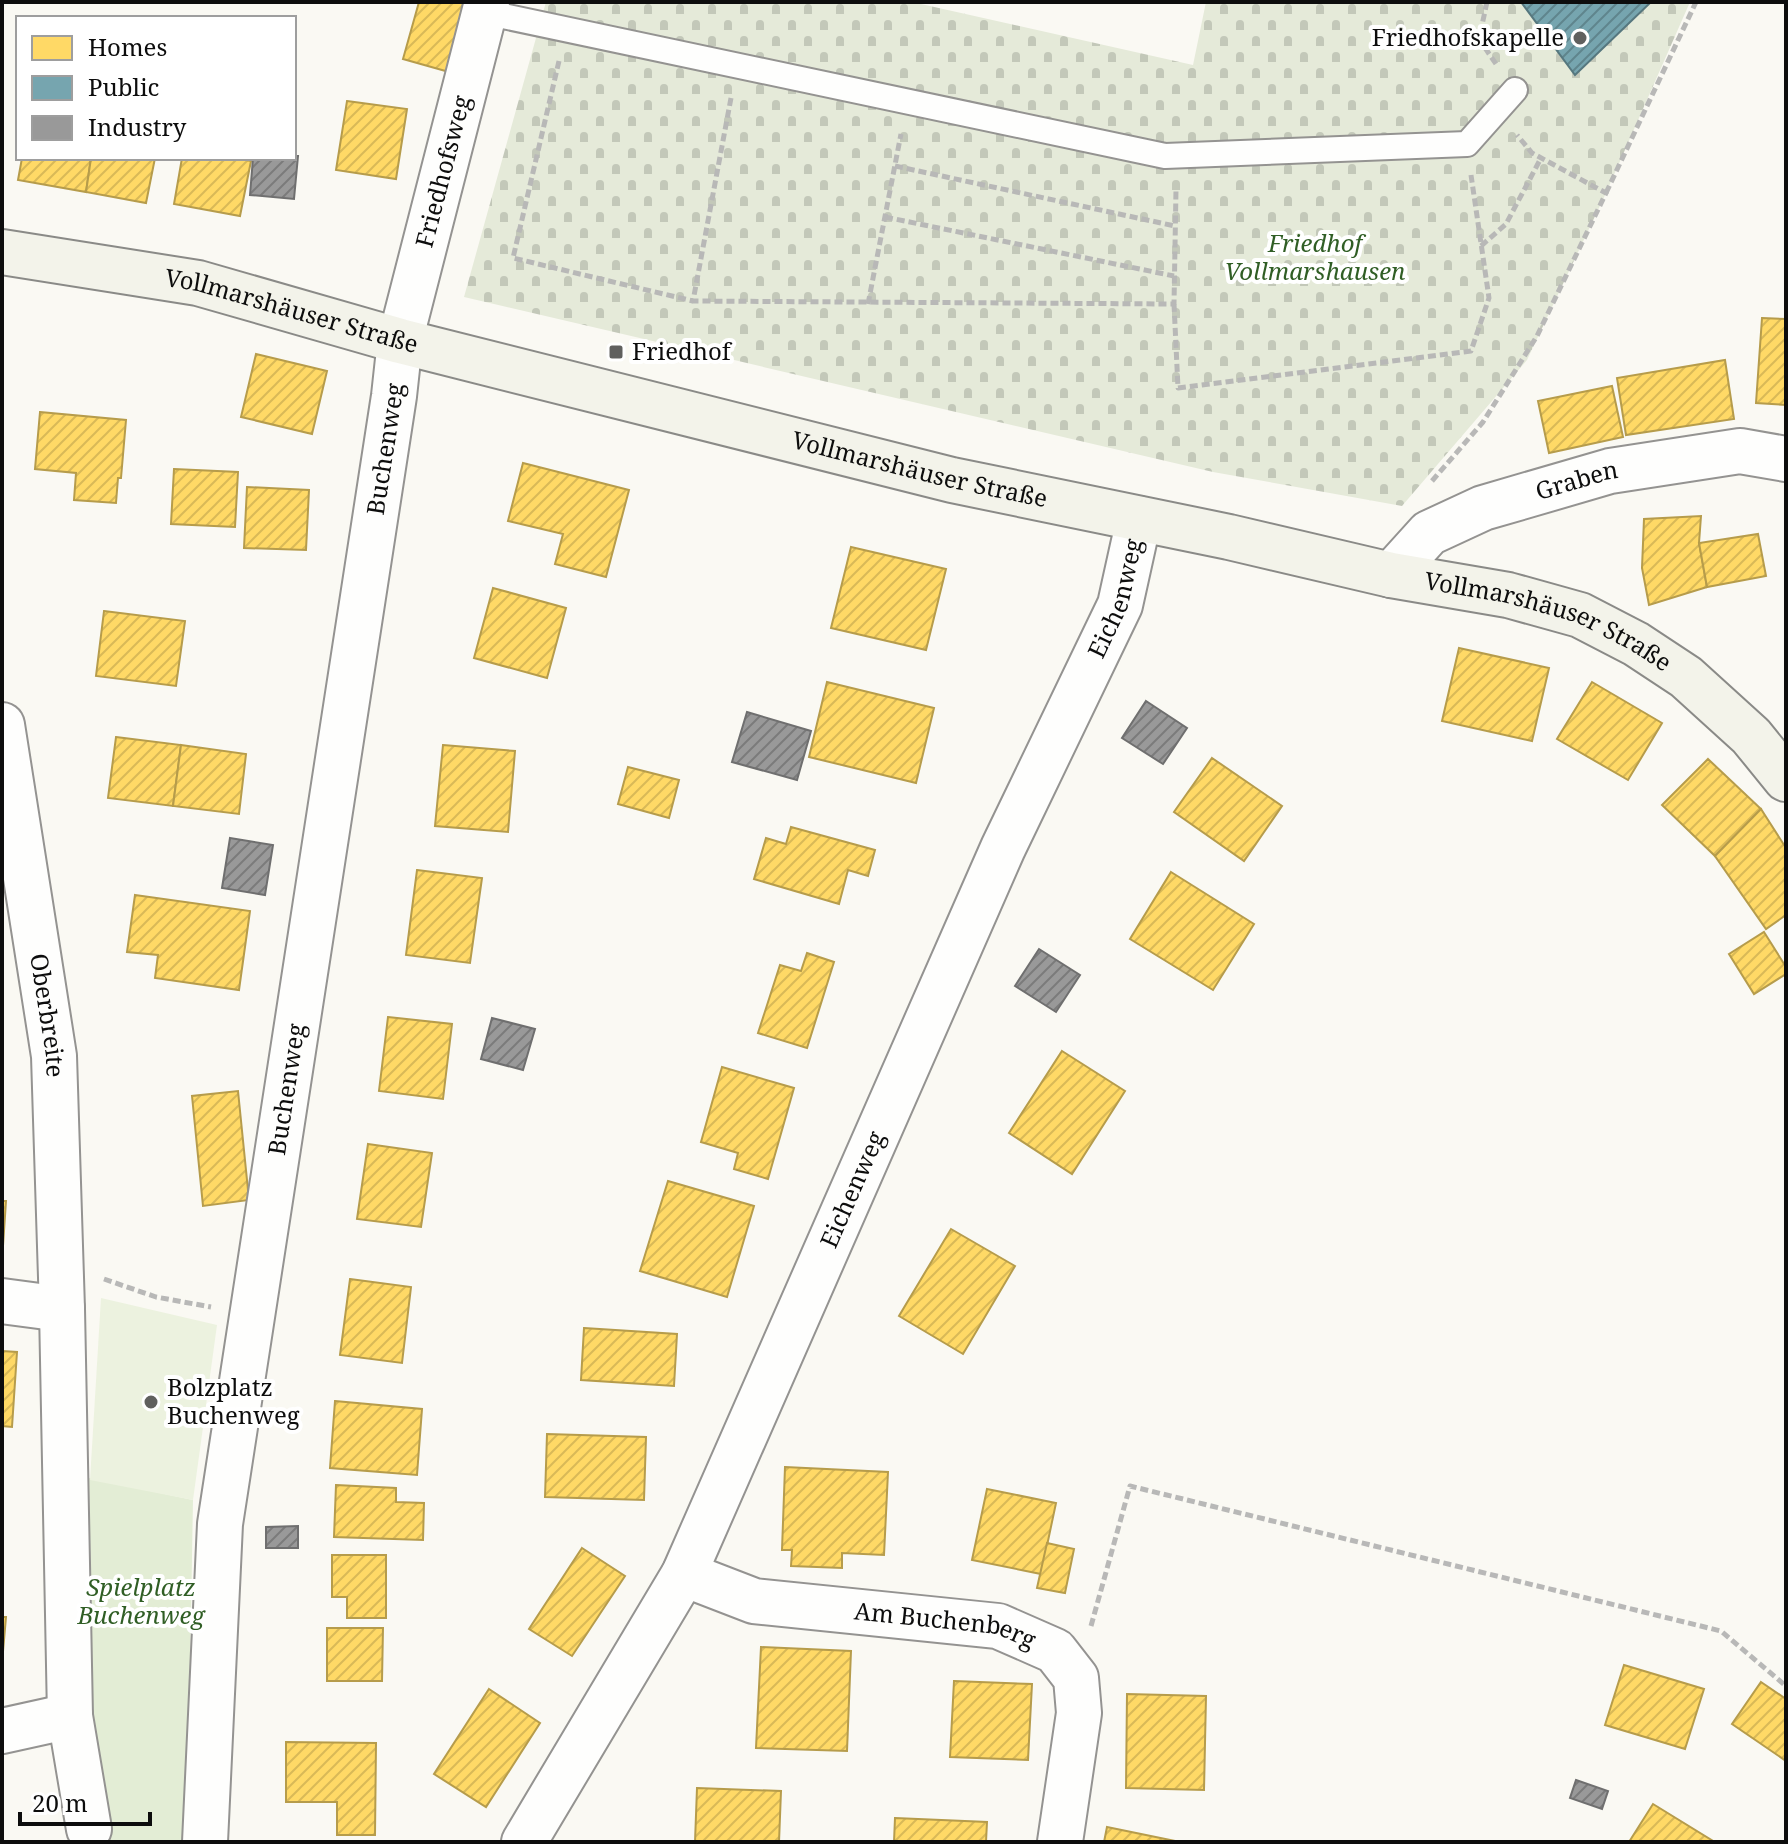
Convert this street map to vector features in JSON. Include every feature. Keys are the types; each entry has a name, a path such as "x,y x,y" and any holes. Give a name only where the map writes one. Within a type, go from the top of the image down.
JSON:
{"main road":[{"name":"Vollmarshäuser Straße","path":"2,252 198,283 400,341 952,480 1229,537 1391,575 1508,595 1580,615 1636,644 1686,677 1751,736 1786,779"}],"street":[{"name":"Friedhofsweg","path":"400,341 485,7"},
{"name":"Buchenweg","path":"205,1842 220,1524 400,341"},
{"name":"Graben","path":"1391,575 1429,533 1483,508 1610,471 1740,451 1786,459"},
{"name":"Eichenweg","path":"524,1842 684,1574 1003,848 1120,605 1139,519"},
{"name":"Oberbreite","path":"2,725 54,1056 70,1716 89,1829"},
{"path":"2,1301 62,1309"},
{"name":"Am Buchenberg","path":"684,1574 754,1601 998,1626 1055,1651 1076,1678"},
{"path":"1060,1842 1079,1713 1076,1678"},
{"path":"2,1731 70,1716"}],"lane":[{"path":"485,7 567,30 1165,156 1467,144 1515,90"}],"path":[{"path":"1487,2 1479,39 1515,90"},
{"path":"1429,533 1429,485 1483,422 1530,349 1696,2"},
{"path":"567,30 513,258 693,301 1174,304"},
{"path":"693,301 737,66"},
{"path":"868,304 907,101"},
{"path":"1498,111 1532,153 1606,193"},
{"path":"1176,156 1174,304 1178,388 1471,351 1489,298 1467,144"},
{"path":"1481,246 1506,224 1541,158"},
{"path":"895,166 1175,226"},
{"path":"885,217 1174,276"},
{"path":"61,1265 156,1297 251,1315"},
{"path":"1076,1678 1130,1486 1721,1631 1786,1686"}],"green space":[{"name":"Friedhof Vollmarshausen","path":"546,2 912,2 1193,65 1206,2 1690,2 1606,193 1527,360 1402,506 1213,472 464,297"},
{"name":"Bolzplatz Buchenweg","path":"101,1298 217,1325 193,1500 90,1480"},
{"name":"Spielplatz Buchenweg","path":"89,1478 193,1500 187,1842 101,1842 93,1704"}],"building: Homes":[{"path":"419,2 468,2 449,72 403,59"},
{"path":"347,101 407,109 396,179 336,170"},
{"path":"22,160 91,160 86,192 18,180"},
{"path":"91,160 155,160 146,203 86,192"},
{"path":"182,160 251,161 240,216 174,204"},
{"path":"1762,318 1786,319 1786,405 1756,403"},
{"path":"256,354 327,371 312,434 241,417"},
{"path":"1725,360 1734,419 1626,435 1617,378"},
{"path":"1612,386 1623,437 1549,453 1538,401"},
{"path":"40,412 126,420 116,503 74,500 76,473 35,469"},
{"path":"523,463 629,490 606,577 555,564 563,534 508,521"},
{"path":"174,469 238,472 235,527 171,524"},
{"path":"247,487 309,490 306,550 244,548"},
{"path":"1701,516 1699,543 1707,587 1649,605 1642,568 1644,519"},
{"path":"1758,534 1766,576 1707,587 1699,543"},
{"path":"851,547 946,569 926,650 831,628"},
{"path":"493,588 566,608 547,678 474,658"},
{"path":"104,611 185,621 176,686 96,676"},
{"path":"1459,648 1549,668 1532,741 1442,721"},
{"path":"827,682 934,708 916,783 809,757"},
{"path":"1592,682 1662,723 1628,780 1557,739"},
{"path":"116,737 181,745 173,806 108,798"},
{"path":"181,745 246,754 239,814 173,806"},
{"path":"443,745 515,751 508,832 435,826"},
{"path":"1212,758 1282,806 1244,861 1174,812"},
{"path":"1708,759 1761,809 1715,856 1662,805"},
{"path":"628,767 679,780 669,818 618,804"},
{"path":"1761,809 1786,848 1786,915 1766,929 1715,856"},
{"path":"791,827 875,850 868,876 848,870 839,904 754,879 766,838 786,844"},
{"path":"417,870 482,878 470,963 406,955"},
{"path":"1171,872 1254,924 1213,990 1130,939"},
{"path":"135,895 250,911 239,990 155,978 158,955 127,952"},
{"path":"1764,932 1786,967 1786,974 1754,994 1729,954"},
{"path":"807,953 834,962 807,1048 758,1033 780,965 801,971"},
{"path":"388,1017 452,1024 443,1099 379,1091"},
{"path":"1062,1051 1125,1091 1072,1174 1009,1133"},
{"path":"722,1067 794,1088 768,1179 734,1169 738,1153 701,1142"},
{"path":"238,1091 249,1200 203,1206 192,1096"},
{"path":"368,1144 432,1153 421,1227 357,1219"},
{"path":"668,1181 754,1206 727,1297 640,1271"},
{"path":"2,1201 6,1201 2,1261"},
{"path":"951,1229 1015,1266 963,1354 899,1316"},
{"path":"350,1279 411,1287 402,1363 340,1355"},
{"path":"584,1328 677,1334 674,1386 581,1380"},
{"path":"2,1351 17,1352 12,1427 2,1426"},
{"path":"335,1401 422,1409 417,1475 330,1468"},
{"path":"547,1434 646,1437 644,1500 545,1497"},
{"path":"785,1467 888,1472 884,1555 842,1553 842,1568 791,1566 792,1550 782,1550"},
{"path":"336,1485 396,1488 396,1502 424,1503 423,1540 334,1537"},
{"path":"987,1489 1056,1503 1041,1574 972,1560"},
{"path":"1047,1543 1074,1549 1065,1593 1037,1588"},
{"path":"582,1548 625,1576 572,1656 529,1629"},
{"path":"332,1555 386,1555 386,1618 347,1618 347,1597 332,1597"},
{"path":"2,1617 6,1617 2,1663"},
{"path":"327,1628 383,1628 382,1681 327,1681"},
{"path":"761,1647 851,1651 847,1751 756,1748"},
{"path":"1624,1665 1704,1689 1685,1749 1605,1725"},
{"path":"954,1681 1032,1684 1028,1760 950,1757"},
{"path":"1761,1682 1786,1699 1786,1761 1732,1724"},
{"path":"489,1689 540,1723 486,1807 434,1774"},
{"path":"1127,1694 1206,1696 1204,1790 1126,1788"},
{"path":"286,1742 376,1743 375,1835 337,1835 337,1802 286,1802"},
{"path":"697,1788 781,1791 779,1842 695,1842"},
{"path":"1653,1804 1713,1841 1629,1842"},
{"path":"895,1818 987,1822 986,1842 894,1842"},
{"path":"1107,1827 1180,1842 1104,1842"}],"building: Public":[{"name":"Friedhofskapelle","path":"1521,2 1651,2 1575,75"}],"building: Industry":[{"path":"298,156 294,199 250,195 253,160 296,160"},
{"path":"1146,701 1187,728 1163,764 1122,738"},
{"path":"747,712 811,731 797,780 732,762"},
{"path":"230,838 273,845 265,895 222,888"},
{"path":"1039,949 1080,975 1056,1012 1015,986"},
{"path":"492,1018 535,1029 523,1070 481,1059"},
{"path":"298,1526 298,1548 266,1548 266,1527"},
{"path":"1576,1780 1608,1791 1602,1809 1570,1798"}],"place":[{"name":"Friedhofskapelle","path":"1580,38"},
{"name":"Friedhof","path":"616,352"},
{"name":"Bolzplatz Buchenweg","path":"151,1402"}]}
